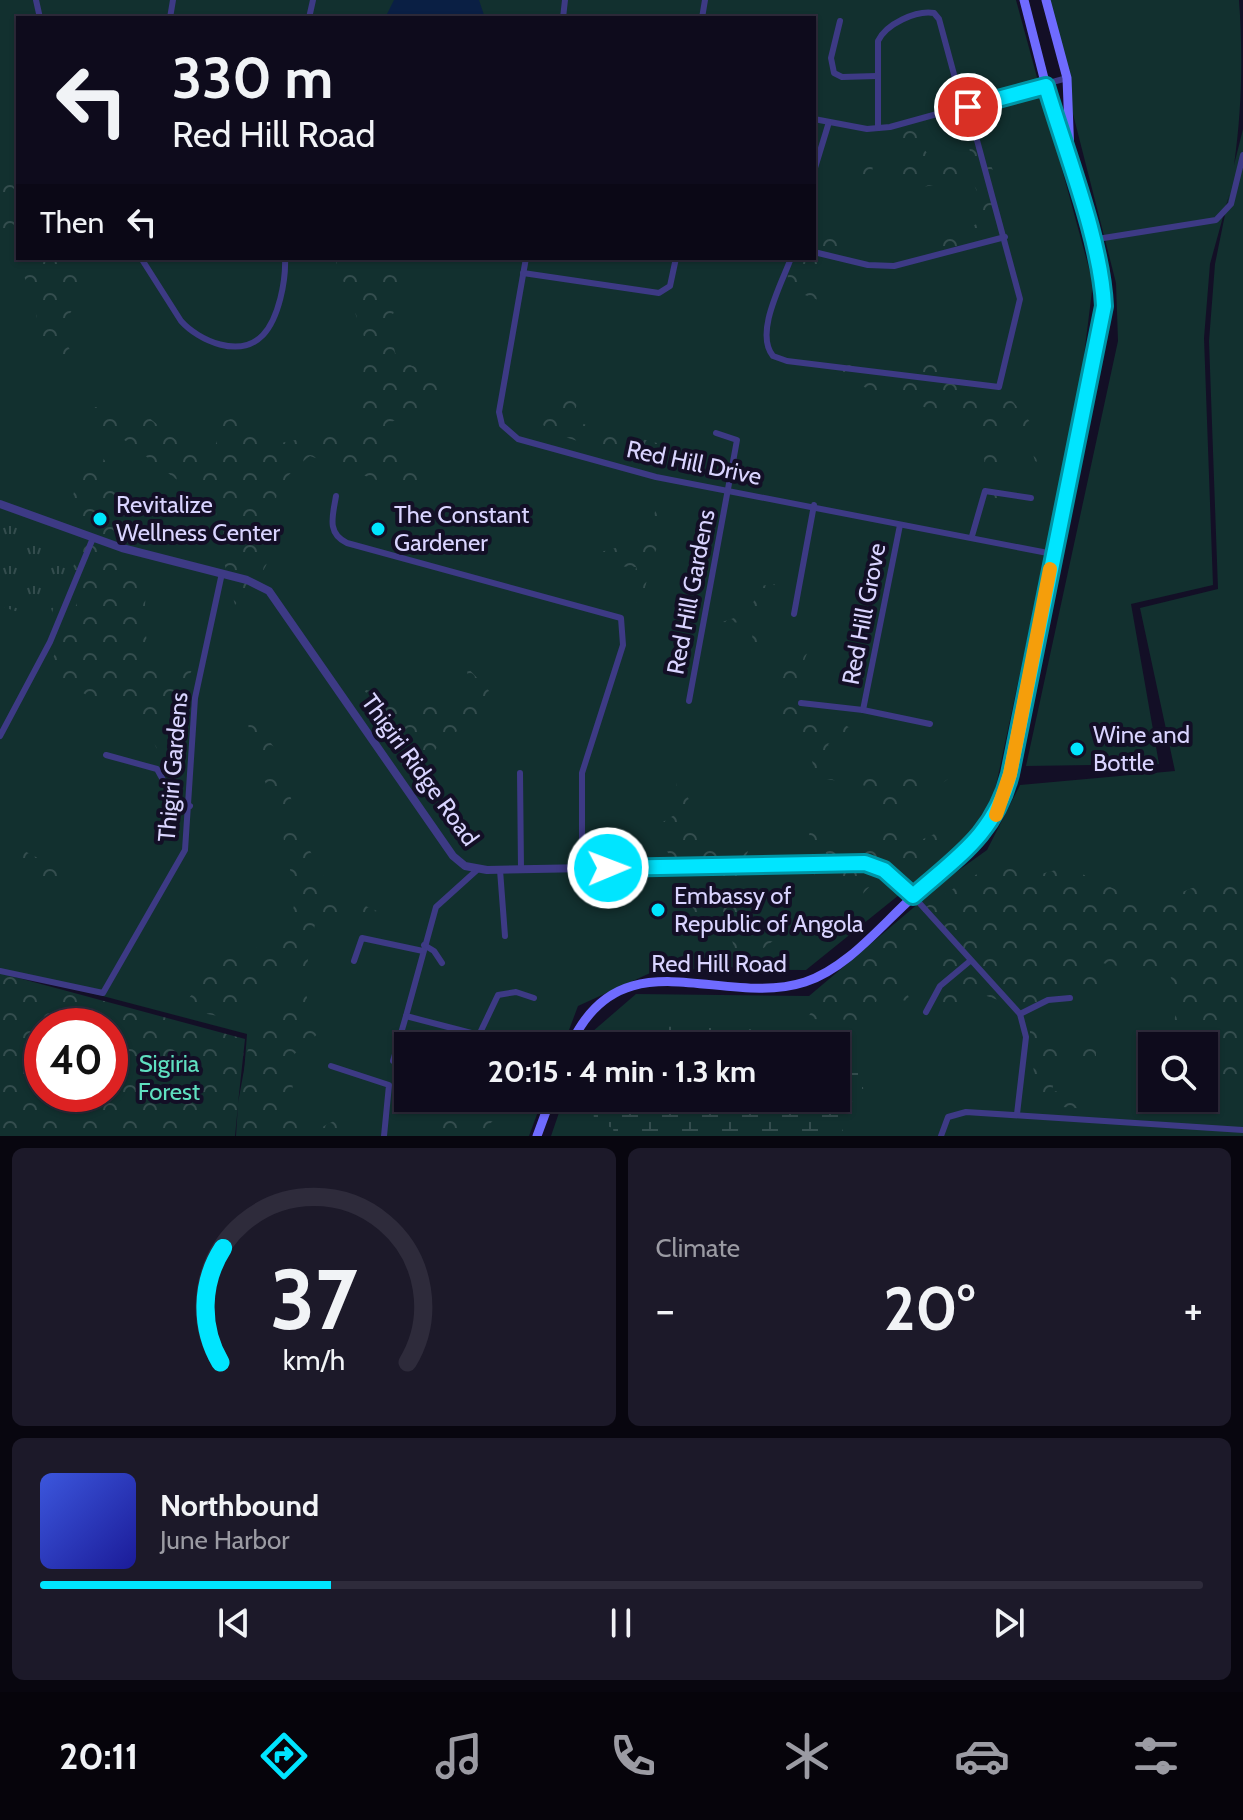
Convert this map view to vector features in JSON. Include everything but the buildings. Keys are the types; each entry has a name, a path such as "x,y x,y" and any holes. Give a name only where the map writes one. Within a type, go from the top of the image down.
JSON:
{"main road":[{"name":"Red Hill Road","path":"1024,0 1046,86"},
{"name":"Red Hill Road","path":"1004,796 1104,319 1102,281 1075,180 1069,142 1067,78 1046,0"},
{"name":"Red Hill Road","path":"578,1032 589,1014 633,986 678,980 778,987 816,977 853,951 991,824"},
{"path":"537,1136 546,1112"}],"street":[{"path":"878,128 878,41 881,34 927,12 939,19 955,78"},
{"path":"840,21 831,58 834,73 842,77 877,76"},
{"path":"816,119 878,128 968,107 1067,78"},
{"name":"Red Hill Road","path":"1046,86 1075,180"},
{"path":"790,260 769,323 766,340 773,356 965,385 999,387 1020,307 1005,237 968,107"},
{"path":"816,164 829,122"},
{"path":"1091,240 1216,220 1231,204 1243,155"},
{"path":"816,252 868,265 894,266 1005,237"},
{"path":"142,260 189,330 222,347 254,341 264,334 281,293 285,260"},
{"name":"Red Hill Drive","path":"526,260 499,412 504,428 526,441 656,477 814,505 1053,554"},
{"path":"523,273 659,293 670,286 676,260"},
{"name":"Red Hill Gardens","path":"689,701 737,440 716,433"},
{"path":"972,536 986,490 1031,498"},
{"path":"336,496 332,527 334,535 347,543 621,618 623,645 583,764 582,868"},
{"name":"Thigiri Ridge Road","path":"0,504 93,538 263,586 276,598 453,856 477,870 865,863 884,870 913,896"},
{"path":"794,614 814,505"},
{"name":"Red Hill Grove","path":"863,710 900,525"},
{"path":"0,736 50,642 93,538"},
{"name":"Thigiri Gardens","path":"0,971 103,993 185,850 195,698 222,573"},
{"name":"Red Hill Grove","path":"801,703 863,710 930,724"},
{"path":"106,755 155,768 173,798 190,806"},
{"path":"520,773 521,869"},
{"name":"Red Hill Road","path":"991,824 1004,796"},
{"path":"393,1061 436,907 477,870"},
{"path":"500,870 505,936"},
{"path":"913,896 1020,1014 1026,1037 1017,1114"},
{"path":"354,961 362,938 434,951 442,963"},
{"path":"926,1012 940,986 970,961"},
{"path":"406,1016 479,1035 498,995 516,992 534,998"},
{"path":"1020,1014 1048,1000 1070,998"},
{"path":"331,1066 389,1085 384,1136"},
{"path":"941,1136 944,1123 953,1114 1017,1114 1243,1130"}],"green space":[{"path":"0,0 1016,0 1093,283 1079,396 991,809 951,853 806,970 659,969 578,1006 568,1032 394,1032 394,1112 538,1112 529,1136 239,1136 247,1034 0,969"},
{"path":"1044,0 1239,0 1241,82 1234,165 1243,129 1243,1136 551,1136 559,1112 850,1112 850,1032 592,1032 636,994 809,996 952,875 987,850 1020,785 1175,771 1140,608 1218,589 1209,341 1215,264 1229,195 1210,264 1204,338 1213,585 1131,604 1159,764 1026,766 1118,341 1116,283"},
{"path":"947,119 942,133 924,149 942,165 966,163 970,152 964,121 990,160 1003,209 980,240 947,263 932,251 949,237 983,221 980,198 971,178 912,189 903,174 896,148 885,144 874,156 870,191 859,181 868,152 879,140"},
{"path":"0,163 16,191 16,258 0,222"},
{"path":"816,231 821,236 838,238 852,252 836,263 817,266 818,290 850,312 789,289 786,260 816,260"},
{"path":"17,260 78,260 78,300 59,332 82,369 65,373 42,338 30,290"},
{"path":"335,260 370,272 404,277 389,328 397,360 442,377 437,405 385,424 404,464 443,482 418,495 310,456 294,469 278,492 266,566 235,605 222,554 215,501 176,479 123,439 90,434 94,407 142,412 208,466 224,421 251,413 275,444 332,433 362,442 361,399 366,342"},
{"path":"939,356 960,388 993,402 1007,395 1038,431 1051,468 1035,461 1025,427 997,429 1002,517 990,525 981,424 956,406 930,409 843,380 837,360 878,375 901,376"},
{"path":"584,380 572,421 661,444 611,452 556,434 527,414"},
{"path":"100,454 132,498 133,533 106,553 148,584 145,629 150,651 161,670 192,670 167,718 175,778 138,709 78,691 50,665 77,603 69,578 81,546 68,514 80,470"},
{"path":"656,507 662,539 654,555 639,607 632,594 636,567 605,566 599,571 593,554 649,539"},
{"path":"0,513 30,522 73,548 49,622 0,606"},
{"path":"775,584 759,607 762,627 780,628 760,645 753,672 752,623 722,622 749,613 760,586"},
{"path":"818,627 791,692 807,718 833,718 852,729 828,744 843,770 949,778 919,802 885,817 905,847 975,816 921,865 873,883 858,899 843,885 825,851 809,888 806,848 813,818 837,840 858,843 879,825 884,789 815,777 812,759 800,736 745,696 776,700 793,645"},
{"path":"467,667 504,707 442,739 426,765 363,689 427,707 469,706"},
{"path":"246,706 273,746 307,845 331,891 377,911 315,924 306,970 264,979 234,1019 181,1009 217,960 286,939 296,897 278,813 251,748"},
{"path":"677,775 696,813 712,835 735,846 750,847 733,885 754,932 782,934 757,953 736,956 729,928 695,928 686,907 685,881 653,828 676,814"},
{"path":"0,844 13,845 57,868 58,886 22,863 0,855"},
{"path":"1243,857 1243,1084 1225,1101 1218,1099 1218,1032 1181,1032 1174,1021 1180,998 1167,969 1144,971 1102,963 1103,1005 1081,990 1053,991 1040,1006 1043,1040 1071,1049 1096,1048 1096,1077 1073,1062 1055,1075 1052,1091 1105,1096 1101,1110 1037,1105 1028,1011 984,995 939,1017 937,942 919,935 897,963 910,1001 878,998 867,1020 806,1019 871,950 947,892 1002,860 1026,878 1067,867 1149,905 1223,876"},
{"name":"Sigiria Forest","path":"0,973 245,1039 238,1103 250,1037 303,987 320,1032 291,1057 294,1112 316,1130 344,1116 357,1136 236,1136 238,1105 235,1136 0,1136"},
{"path":"647,1026 833,1032 640,1032"},
{"path":"850,1049 871,1070 863,1087 864,1097 850,1102"},
{"path":"443,1112 484,1112 494,1120 476,1136 433,1136"},
{"path":"594,1112 839,1112 845,1136 614,1136 613,1128 594,1122"}],"water":[{"path":"394,0 479,0 484,16 386,16"}],"slow traffic":[{"path":"996,815 1010,774 1050,569"}],"place":[{"name":"Revitalize Wellness Center","path":"100,519"},
{"name":"The Constant Gardener","path":"378,529"},
{"name":"Wine and Bottle","path":"1077,749"},
{"name":"Embassy of Republic of Angola","path":"658,910"}],"route":[{"path":"608,868 865,863 884,870 913,896 979,838 998,812 1010,774 1031,675 1053,554 1101,335 1104,306 1102,281 1046,86 968,107"}]}
